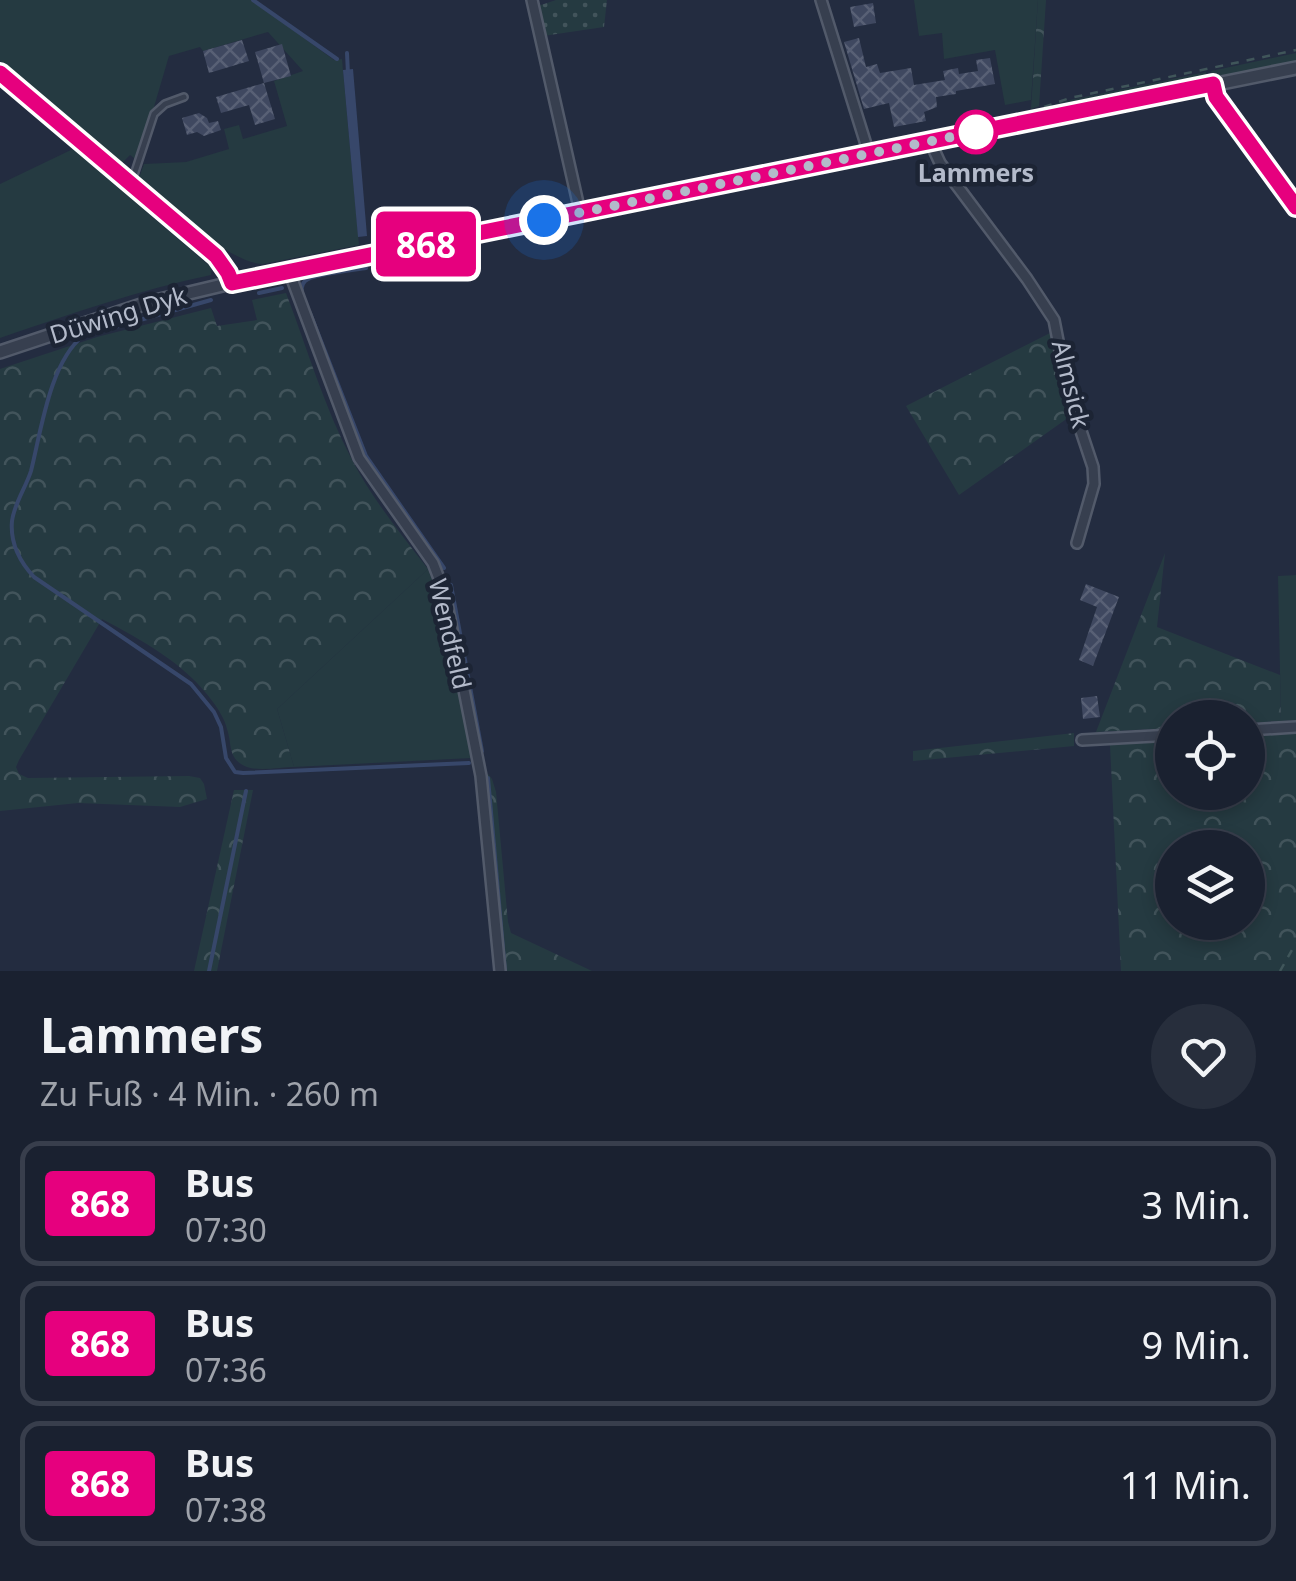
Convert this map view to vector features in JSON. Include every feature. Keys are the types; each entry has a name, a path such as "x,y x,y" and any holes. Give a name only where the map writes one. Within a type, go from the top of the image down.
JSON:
{"street":[{"path":"532,0 580,212"},
{"path":"821,0 869,154"},
{"name":"Düwing Dyk","path":"0,352 132,307 232,283 1296,68"},
{"path":"0,73 216,256 232,283"},
{"path":"1213,84 1216,97 1296,206"},
{"name":"Almsick","path":"934,140 940,163 1054,320 1068,392 1093,467 1094,484 1078,543"},
{"name":"Wendfeld","path":"289,271 359,458 433,563 444,594 481,776 500,971"},
{"path":"1265,729 1296,727"},
{"path":"1082,740 1155,735"}],"lane":[{"path":"131,184 154,114 184,97"}],"path":[{"path":"1280,971 1296,943"}],"green space":[{"path":"0,0 252,0 334,60 342,59 359,245 263,264 249,261 198,230 139,178 144,164 186,162 229,149 224,129 239,125 243,139 287,126 274,81 303,71 268,32 203,51 200,47 169,56 138,161 130,155 122,163 0,61"},
{"path":"556,0 607,0 604,27 543,36 538,6"},
{"path":"914,0 1038,0 1031,100 1005,105 995,50 944,59 942,33 919,36"},
{"path":"1038,0 1046,0 1039,106 1031,109"},
{"path":"1296,53 1296,62 1213,79 1211,71"},
{"path":"1206,72 1208,80 1031,113 1065,101"},
{"path":"73,149 212,268 211,275 131,295 0,338 0,184"},
{"path":"286,293 324,398 352,460 378,503 428,569 277,709 294,767 259,769 241,764 232,753 222,715 202,688 162,654 102,619 19,760 19,774 28,778 189,776 200,778 207,799 180,807 78,803 0,811 0,369 97,337 211,308 217,326 257,320 252,300"},
{"path":"1054,331 1072,415 959,495 906,406"},
{"path":"1165,553 1157,627 1280,675 1281,721 1265,722 1265,700 1155,700 1155,729 1096,732"},
{"path":"428,569 442,606 472,758 294,767 277,709"},
{"path":"1296,575 1296,720 1281,721 1278,576"},
{"path":"1074,733 1074,746 913,761 913,751"},
{"path":"1296,733 1296,971 1121,971 1110,745 1155,742 1155,810 1265,810 1265,735"},
{"path":"488,774 496,792 511,933 592,971 505,971 484,780"},
{"path":"234,790 253,790 217,971 194,971"}],"water":[{"path":"353,69 367,236 358,237 343,70"}],"building":[{"path":"873,3 876,23 854,27 850,7"},
{"path":"859,38 866,67 877,64 880,73 911,68 914,85 945,80 943,71 978,71 976,60 990,58 995,84 936,97 937,107 924,112 926,121 894,127 889,103 864,109 844,42"},
{"path":"242,40 249,61 209,73 203,51"},
{"path":"282,44 291,76 264,83 255,52"},
{"path":"264,83 275,119 255,125 249,105 221,113 216,97"},
{"path":"199,113 209,123 218,121 221,130 204,136 197,132 187,135 182,118"},
{"path":"1086,584 1119,597 1093,666 1079,660 1097,607 1080,600"},
{"path":"1097,696 1100,717 1083,719 1081,698"}],"waterway":[{"path":"253,0 337,59"},
{"path":"347,53 348,74"},
{"path":"303,298 302,285 309,279 366,268"},
{"path":"259,293 282,288"},
{"path":"211,300 83,336 72,348 55,380 31,471 13,515 14,544 20,558 34,577 191,684 214,712 226,758 235,772 469,763"},
{"path":"310,313 366,456 444,568"},
{"path":"451,585 482,751"},
{"path":"488,778 505,971"},
{"path":"209,971 246,791"}],"bus line":[{"name":"868","path":"0,73 216,256 232,283 1213,84 1216,97 1296,207"}],"place":[{"name":"Lammers","path":"976,132"}],"route":[{"path":"544,220 976,132"}]}
